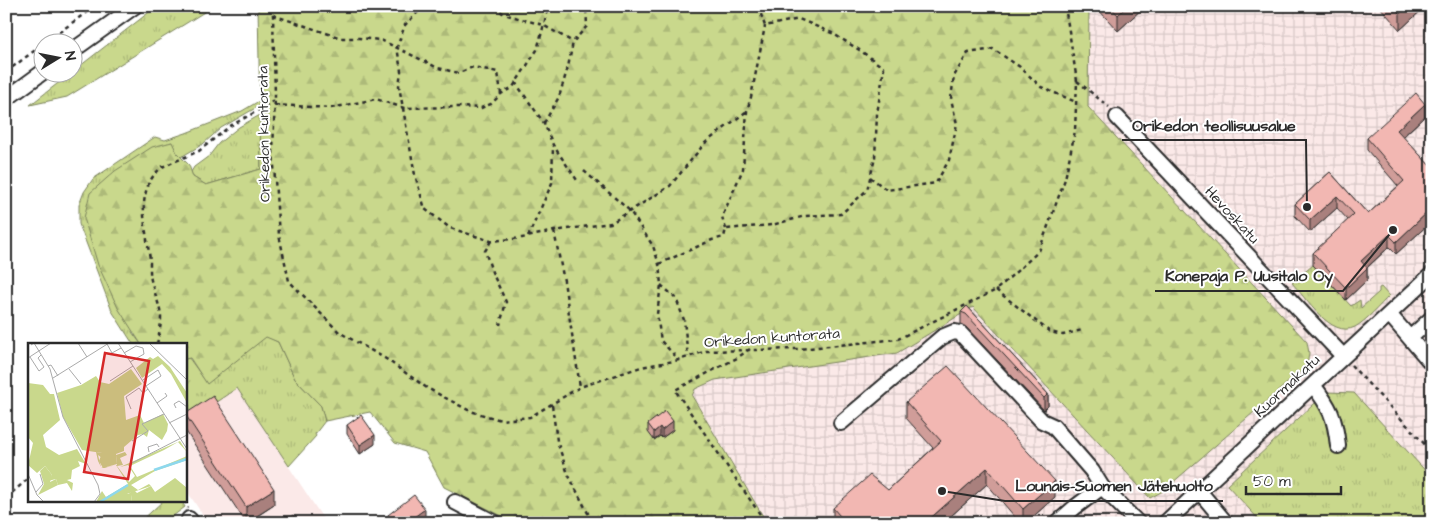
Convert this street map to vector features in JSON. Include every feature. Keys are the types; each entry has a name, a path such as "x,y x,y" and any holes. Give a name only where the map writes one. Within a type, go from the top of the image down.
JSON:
{"street":[{"path":"82,44 135,6"},
{"path":"6,99 32,80"},
{"name":"Hevoskatu","path":"1117,117 1343,356"},
{"name":"Kuormakatu","path":"1164,523 1432,274"},
{"path":"1389,314 1432,364"},
{"path":"1410,338 1432,318"},
{"path":"841,423 942,337 954,332 960,333 1042,421 1053,426 1092,471 1102,487 1138,523"},
{"path":"1313,385 1328,404 1336,431 1338,446"},
{"path":"1057,523 1102,487"},
{"path":"1199,491 1226,523"},
{"path":"455,502 495,523"}],"path":[{"path":"60,32 95,6"},
{"path":"424,6 405,25 396,47 401,71 399,86 415,175 425,210 450,228 491,241 528,237 554,231 611,223 670,186 705,143 746,112"},
{"path":"494,6 504,14 543,24 573,42"},
{"path":"275,105 331,108 376,99 404,108 481,108 490,104 501,94 513,87 537,50 549,6"},
{"path":"544,123 559,97 573,42 587,26 586,6"},
{"path":"659,264 712,240 724,237 726,229 722,217 742,169 746,112 752,97 766,26 758,6"},
{"name":"Orikedon kuntorata","path":"273,7 275,105 273,152 279,235 289,281 339,332 386,359 427,388 470,411 501,420 530,417 580,387 641,367 679,360 706,350 750,348 799,349 898,339 996,290 1040,251 1065,179 1075,131 1078,81 1066,6"},
{"path":"273,14 341,38 380,40 438,68 459,73 473,67 498,72 501,94"},
{"path":"726,229 772,224 805,216 841,214 867,190 875,158 877,114 884,68 832,33 799,19 766,26"},
{"path":"870,177 887,190 936,182 949,160 956,124 951,99 954,76 968,53 993,50 1020,67 1041,87 1076,102"},
{"path":"6,72 32,52"},
{"path":"1078,81 1109,107 1117,117"},
{"path":"515,82 544,123 553,145 579,183"},
{"path":"157,343 161,320 151,278 143,204 148,186 157,171 162,167 199,151 230,126 271,103 275,96"},
{"path":"528,237 552,183 553,145"},
{"path":"584,171 630,211 653,246 659,264 661,285 657,314 661,341 679,360"},
{"path":"554,231 564,281 580,387"},
{"path":"491,241 485,251 492,272 506,302 500,325"},
{"path":"661,285 676,298 684,320 688,357"},
{"path":"996,290 1050,332 1063,336 1082,330"},
{"path":"750,348 737,358 676,390 766,523"},
{"path":"1343,356 1432,452"},
{"path":"552,405 557,441 568,474 593,523"},
{"path":"6,498 28,479"}],"shaded area":[{"path":"1089,6 1432,6 1432,523 767,523 692,396 695,389 715,380 897,352 973,307 1150,498 1163,491 1307,366 1309,353 1307,342 1088,107"},
{"path":"237,388 326,523 208,523 186,490 186,422"}],"green space":[{"path":"157,6 214,6 67,97 30,105 60,82 82,82 82,64"},
{"path":"258,6 1089,6 1088,107 1307,342 1309,353 1307,366 1163,491 1150,498 973,307 897,353 715,380 695,389 692,396 767,523 510,523 504,517 444,487 425,452 395,443 370,412 325,421 321,406 295,379 278,342 266,337 207,384 190,358 186,359 186,343 140,343 118,308 98,265 84,218 90,193 115,171 152,147 172,142 177,153 189,165 193,177 206,185 261,169"},
{"path":"259,101 259,106 221,128 203,144 181,157 177,153 132,332 140,343 132,343 112,311 79,224 79,205 84,192 93,179 155,137 165,140 242,111"},
{"path":"260,115 261,169 206,185 193,177 191,172 194,167 209,156 219,143 239,127"},
{"path":"1313,265 1351,306 1360,300 1361,308 1379,292 1381,287 1389,296 1355,327 1346,329 1337,327 1320,315 1292,283"},
{"path":"266,336 278,342 295,379 321,406 325,421 315,434 316,436 289,466 237,388 186,422 186,359 189,358 207,383"},
{"path":"1327,392 1354,393 1432,478 1432,523 1262,523 1227,485"},
{"path":"162,502 182,502 185,507 173,516 169,523 164,523 163,521 161,523 139,523"}],"building":[{"path":"1110,6 1127,6 1118,15"},
{"path":"1394,6 1408,6 1400,13"},
{"path":"1416,93 1425,104 1397,130 1432,168 1432,208 1396,242 1389,235 1361,261 1367,268 1346,288 1313,253 1354,214 1337,196 1310,220 1295,204 1330,172 1368,214 1404,181 1367,138"},
{"path":"967,306 1048,394 1044,398 966,314 961,312"},
{"path":"1432,327 1432,338 1427,332"},
{"path":"948,366 1055,481 1023,509 987,468 925,523 846,523 833,508 870,475 888,490 941,441 906,402"},
{"path":"213,396 274,489 246,507 186,413"},
{"path":"665,411 673,421 662,430 660,427 654,432 648,424"},
{"path":"361,415 375,435 360,445 347,425"},
{"path":"414,495 425,509 406,523 394,523 388,515"},
{"path":"293,515 298,523 281,523"}],"place":[{"name":"Orikedon teollisuusalue","path":"1307,207"},
{"name":"Konepaja P. Uusitalo Oy","path":"1393,230"},
{"name":"Lounais-Suomen Jätehuolto","path":"942,491"}]}
